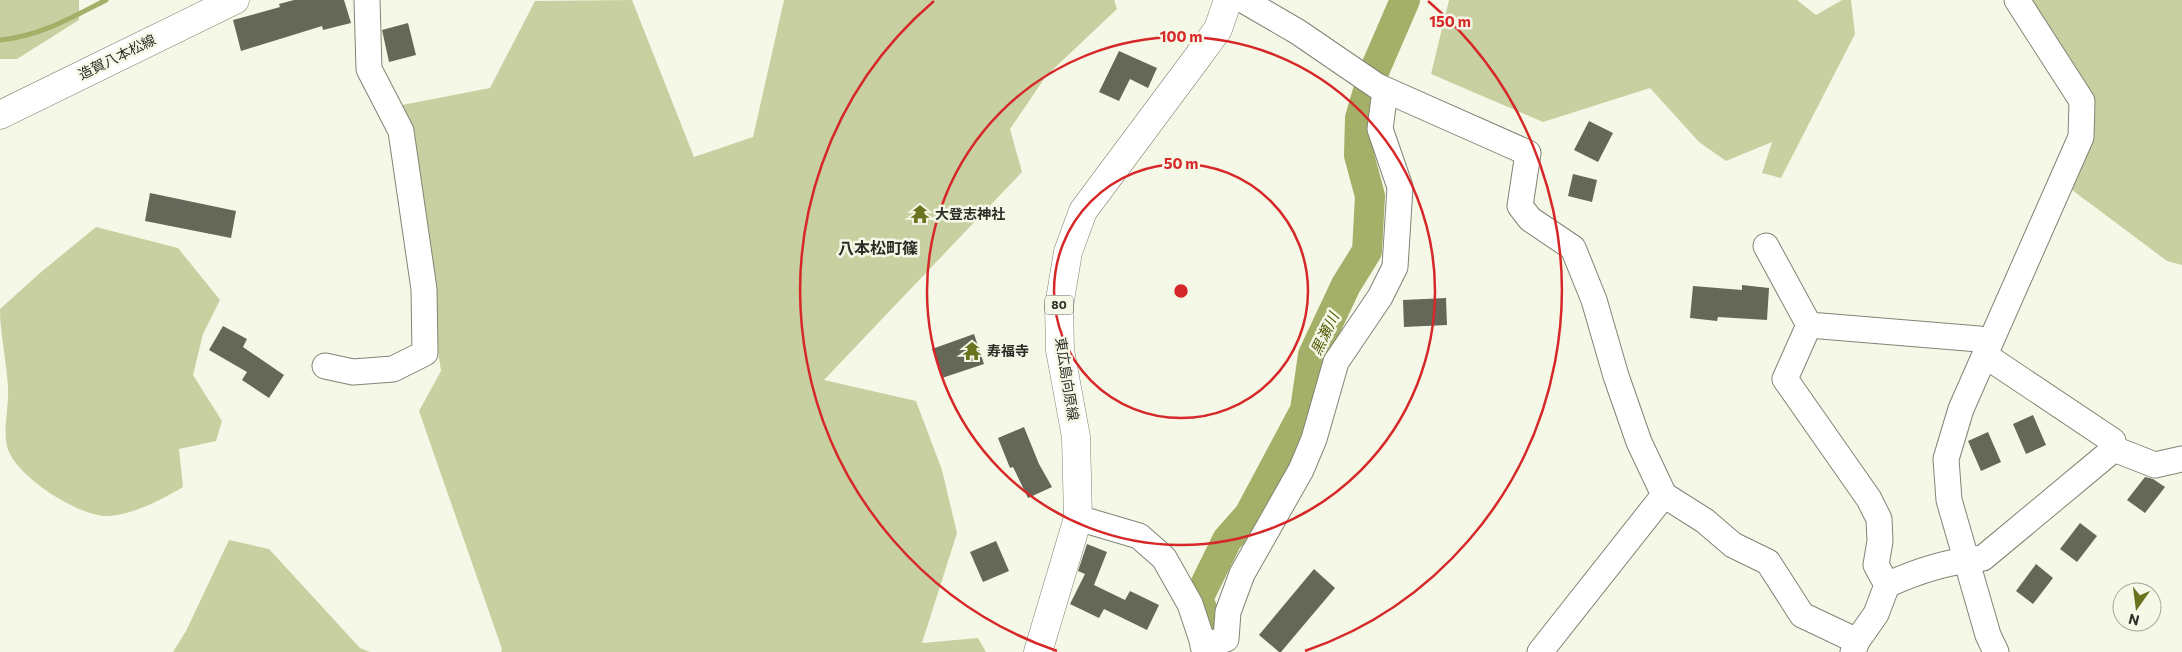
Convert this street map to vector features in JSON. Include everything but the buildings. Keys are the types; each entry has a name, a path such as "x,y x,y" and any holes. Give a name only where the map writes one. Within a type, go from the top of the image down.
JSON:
{"main road":[{"name":"造賀八本松線","path":"0,115 235,0"},
{"name":"東広島向原線","path":"1038,652 1078,518 1076,437 1060,350 1059,306 1068,252 1083,211 1213,36 1228,0"}],"street":[{"path":"325,366 352,372 392,369 425,353 424,289 402,131 369,69 367,0"},
{"path":"1243,0 1298,32 1376,85 1528,153 1520,206 1530,219 1573,248 1594,300 1616,376 1639,442 1664,495 1705,521 1733,544 1768,562 1802,615 1855,647 1876,614 1888,585 1928,569 1983,558 2114,450"},
{"path":"1996,652 1988,635 1949,500 1946,459 1961,409 2081,137 2082,100 2017,0"},
{"path":"1217,646 1242,574 1301,470 1314,440 1336,362 1380,297 1395,267 1400,187 1380,129 1376,85"},
{"path":"1766,246 1809,325"},
{"path":"1809,325 1979,339 1987,349 2112,441 2114,450"},
{"path":"1809,325 1785,379 1869,499 1879,519 1880,541 1876,564 1888,585"},
{"path":"2114,450 2155,464 2182,459"},
{"path":"1540,652 1664,495"},
{"path":"1078,518 1138,536 1164,558 1217,646"}],"green space":[{"path":"0,0 79,0 79,20 17,59 0,59"},
{"path":"632,0 694,157 753,137 784,0 1114,0 1117,9 1046,76 1010,129 1022,172 824,380 916,401 942,470 957,533 922,643 978,638 986,652 501,652 502,649 419,411 441,371 402,105 490,88 535,1"},
{"path":"1449,0 1797,0 1816,15 1842,0 1851,0 1855,34 1781,178 1762,173 1772,142 1726,161 1699,142 1650,88 1543,122 1431,74"},
{"path":"2020,0 2182,0 2182,265 2167,261 2068,187 2088,140"},
{"path":"96,227 178,248 220,300 203,334 193,375 222,421 216,441 179,449 183,487 138,509 109,516 97,515 82,510 49,493 21,469 12,457 6,440 8,388 0,319 0,309"},
{"path":"229,540 269,549 360,648 370,652 173,652 186,631"}],"waterway":[{"path":"0,40 29,35 68,20 106,0"},
{"name":"黒瀬川","path":"1212,633 1198,599 1227,540 1249,515 1305,410 1313,355 1346,285 1367,251 1370,196 1359,155 1360,118 1373,74 1405,0"}],"place":[{"name":"大登志神社","path":"920,214"},
{"name":"寿福寺","path":"972,351"}],"district":[{"name":"八本松町篠","path":"878,248"}]}
